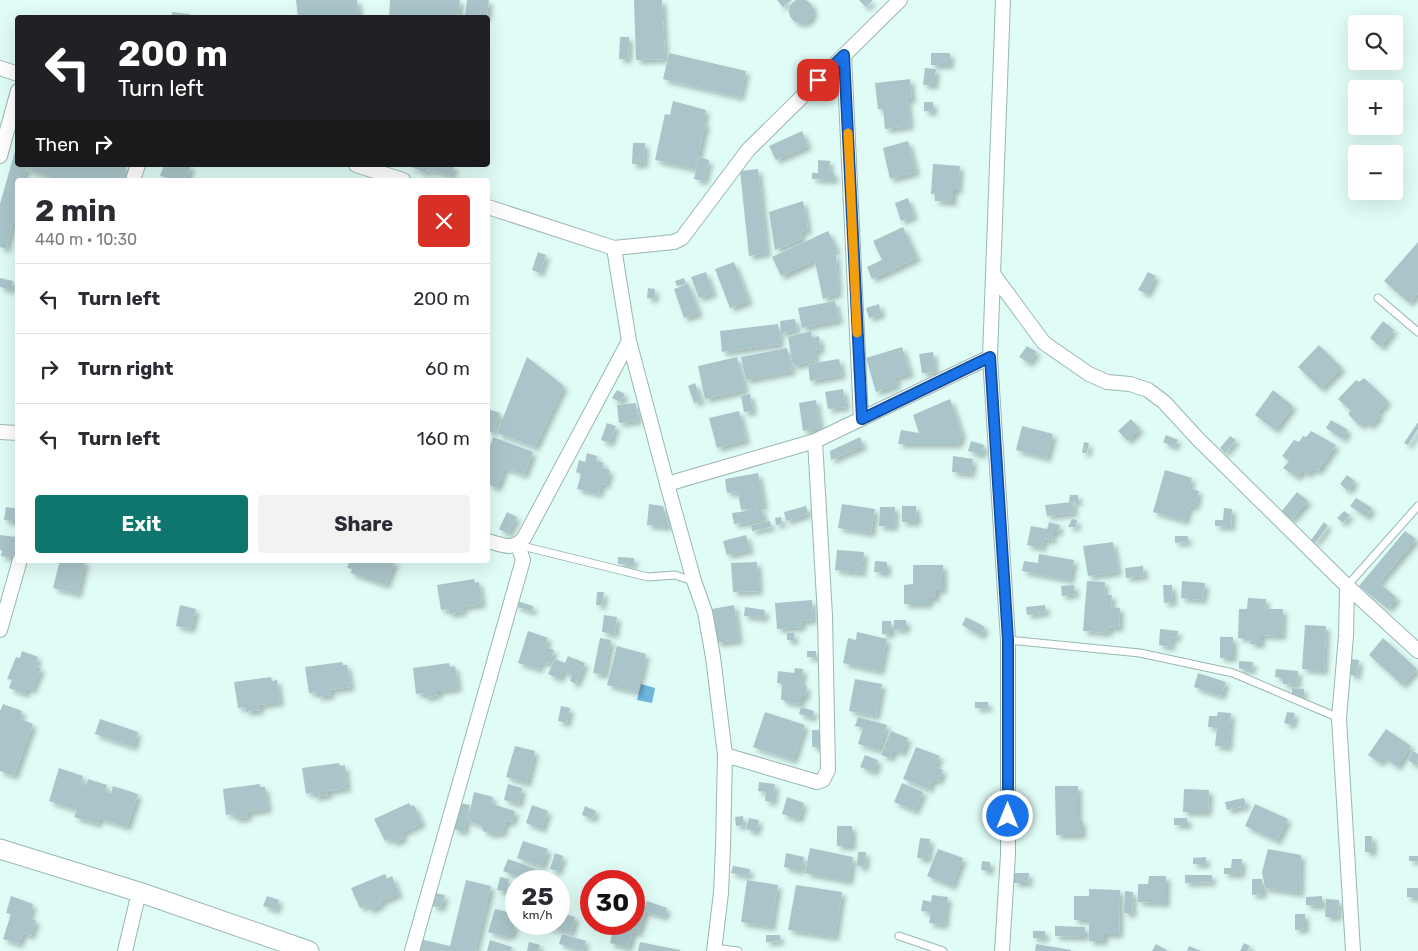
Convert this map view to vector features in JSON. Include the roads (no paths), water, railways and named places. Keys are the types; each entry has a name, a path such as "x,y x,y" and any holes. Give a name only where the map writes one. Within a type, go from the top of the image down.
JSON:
{"street":[{"path":"490,208 614,248 674,242 682,238 748,150 900,0"},
{"path":"1002,951 1008,855 1008,640 990,357 1003,0"},
{"path":"844,55 862,419"},
{"path":"0,68 15,73"},
{"path":"0,156 15,102"},
{"path":"362,167 397,178"},
{"path":"614,248 629,341 694,581 705,612 710,639 725,755 721,893 714,949"},
{"path":"993,274 1044,343 1089,374 1108,382 1130,384 1148,390 1164,402 1198,439 1347,586 1418,651"},
{"path":"490,541 512,546 518,545 524,538 629,341"},
{"path":"667,484 815,441 990,357"},
{"path":"0,432 15,433"},
{"path":"725,755 817,782 822,780 828,770 825,616 815,441"},
{"path":"412,951 523,560 518,545"},
{"path":"1,626 19,563"},
{"path":"1347,586 1346,636 1339,718 1353,951"},
{"path":"0,849 139,892 308,951"},
{"path":"125,951 139,892"}],"lane":[{"path":"1378,298 1418,332"},
{"path":"1347,586 1418,506"},
{"path":"518,545 648,578 675,575 694,581"},
{"path":"1008,640 1140,653 1233,673 1339,718"},
{"path":"899,936 943,951"},
{"path":"714,949 738,951"}],"water":[{"path":"641,684 655,688 652,703 637,700"}]}
